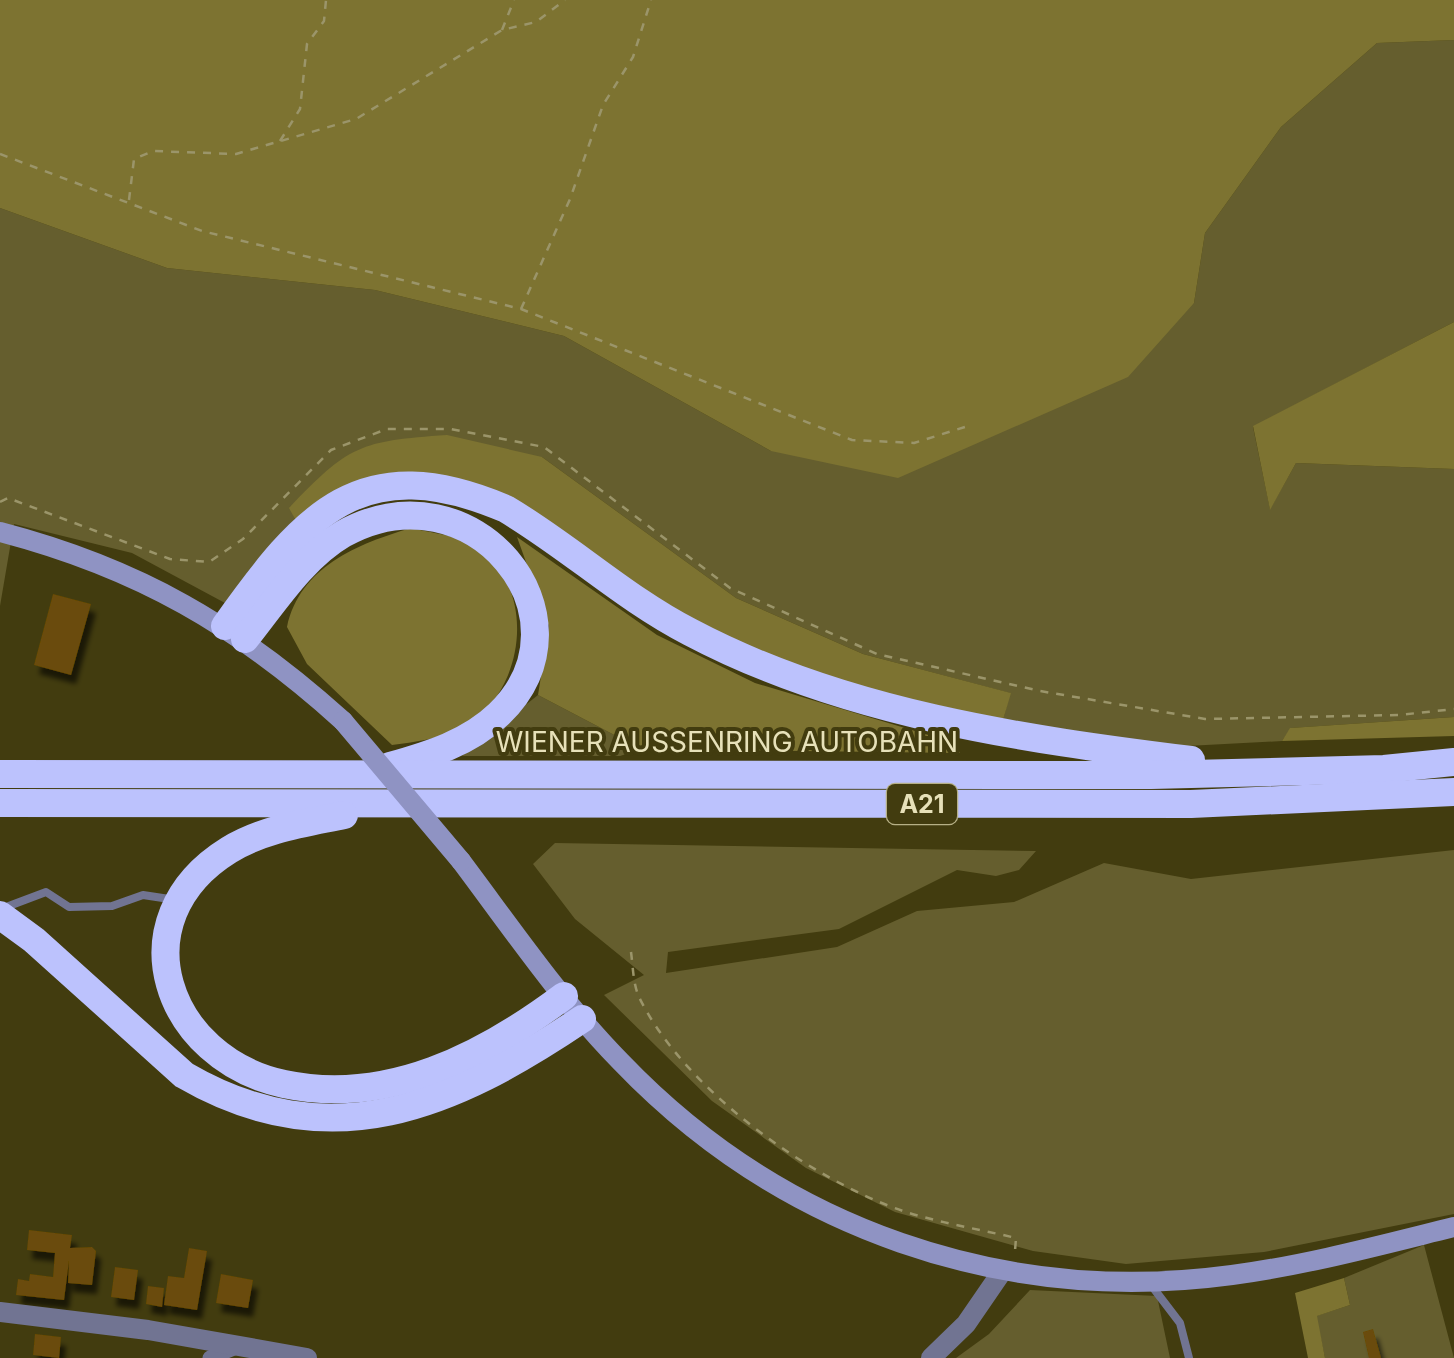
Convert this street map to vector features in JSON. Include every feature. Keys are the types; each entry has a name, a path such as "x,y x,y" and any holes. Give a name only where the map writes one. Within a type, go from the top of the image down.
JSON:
{"highway":[{"path":"235,633 282,547 318,516 360,495 426,486 464,494 506,510 692,633 830,689 1010,734 1292,772"},
{"path":"235,633 320,550 341,536 384,518 408,514 451,520 473,529 507,558 528,597 532,629 530,658 514,698 478,731 458,743 362,774"},
{"name":"WIENER AUSSENRING AUTOBAHN","path":"0,774 1292,772 1454,762"},
{"name":"A21","path":"0,803 1191,804 1454,792"},
{"path":"389,804 254,838 209,865 180,901 166,942 167,974 175,1005 192,1032 216,1056 260,1078 319,1088 409,1078 476,1056 564,996"},
{"path":"0,912 184,1076 212,1092 270,1113 335,1119 435,1100 502,1071 582,1019"}],"main road":[{"path":"0,532 123,570 235,633 343,721 461,861 582,1019 620,1062 693,1129 787,1192 892,1240 1001,1272 1148,1282 1270,1269 1454,1227"}],"street":[{"path":"931,1358 966,1324 1001,1272"},
{"path":"0,1312 148,1330 307,1358"},
{"path":"210,1358 236,1347"}],"lane":[{"path":"0,912 46,892 69,907 112,906 144,895 180,901"},
{"path":"1148,1282 1180,1324 1189,1358"}],"path":[{"path":"280,141 300,109 307,44 324,21 326,0"},
{"path":"502,30 514,0"},
{"path":"129,200 134,159 154,151 236,154 356,119 502,30 536,22 565,0"},
{"path":"521,309 570,199 603,104 633,57 652,0"},
{"path":"0,154 202,231 521,309 852,440 914,444 968,426"},
{"path":"0,502 8,498 170,559 210,562 244,538 331,450 386,429 451,429 544,448 730,588 877,654 1040,690 1205,720 1399,715 1454,709"},
{"path":"631,952 638,994 668,1043 716,1095 809,1166 902,1210 1016,1238 1014,1256 1001,1272"}],"shaded area":[{"path":"0,0 1454,0 1454,40 1377,43 1281,127 1205,233 1194,303 1128,377 898,478 771,451 564,336 375,290 167,268 0,208"},
{"path":"1454,40 1454,322 1253,427 1270,509 1296,463 1454,469 1454,717 1291,728 1282,741 1168,747 1003,720 1010,693 863,654 736,598 542,457 290,507 295,519 225,603 132,553 14,524 0,606 0,208 167,268 375,290 564,336 771,451 1194,303 1205,233 1281,127 1377,43"},
{"path":"1454,322 1454,469 1296,463 1270,510 1253,426"},
{"path":"447,435 542,457 736,598 863,654 1011,693 1003,720 842,684 682,620 513,504 362,482 295,519 289,508 327,471 358,450 394,440"},
{"path":"411,528 463,541 486,555 503,575 513,598 515,650 508,675 495,698 469,724 426,740 392,745 307,664 287,627 304,588 334,561"},
{"path":"517,537 657,635 755,683 955,743 960,753 641,749 538,695 549,626"},
{"path":"538,695 641,749 620,756 462,756"},
{"path":"1454,717 1454,736 1282,741 1290,728"},
{"path":"555,843 1036,851 1019,870 996,876 957,870 839,929 668,952 666,973 837,947 917,911 1014,902 1104,863 1191,879 1454,850 1454,1214 1264,1252 1126,1264 1033,1251 895,1212 806,1168 712,1101 604,995 644,975 575,919 533,864"},
{"path":"1424,1245 1454,1358 1325,1358 1316,1316 1350,1305 1344,1278"},
{"path":"1344,1278 1350,1305 1317,1316 1325,1358 1308,1358 1295,1293"},
{"path":"1030,1290 1157,1296 1170,1358 956,1358 989,1334"}],"building":[{"path":"53,594 91,604 71,675 34,665"},
{"path":"29,1230 72,1235 70,1248 92,1247 96,1251 92,1285 68,1283 69,1261 64,1300 16,1295 18,1279 29,1281 30,1274 53,1277 55,1253 27,1250"},
{"path":"189,1248 207,1251 197,1310 164,1305 168,1276 184,1278"},
{"path":"115,1267 138,1270 134,1300 111,1297"},
{"path":"221,1274 253,1280 248,1308 216,1303"},
{"path":"148,1286 164,1288 162,1307 146,1304"},
{"path":"1373,1329 1381,1358 1369,1358 1363,1332"},
{"path":"35,1334 61,1337 59,1358 33,1355"}]}
